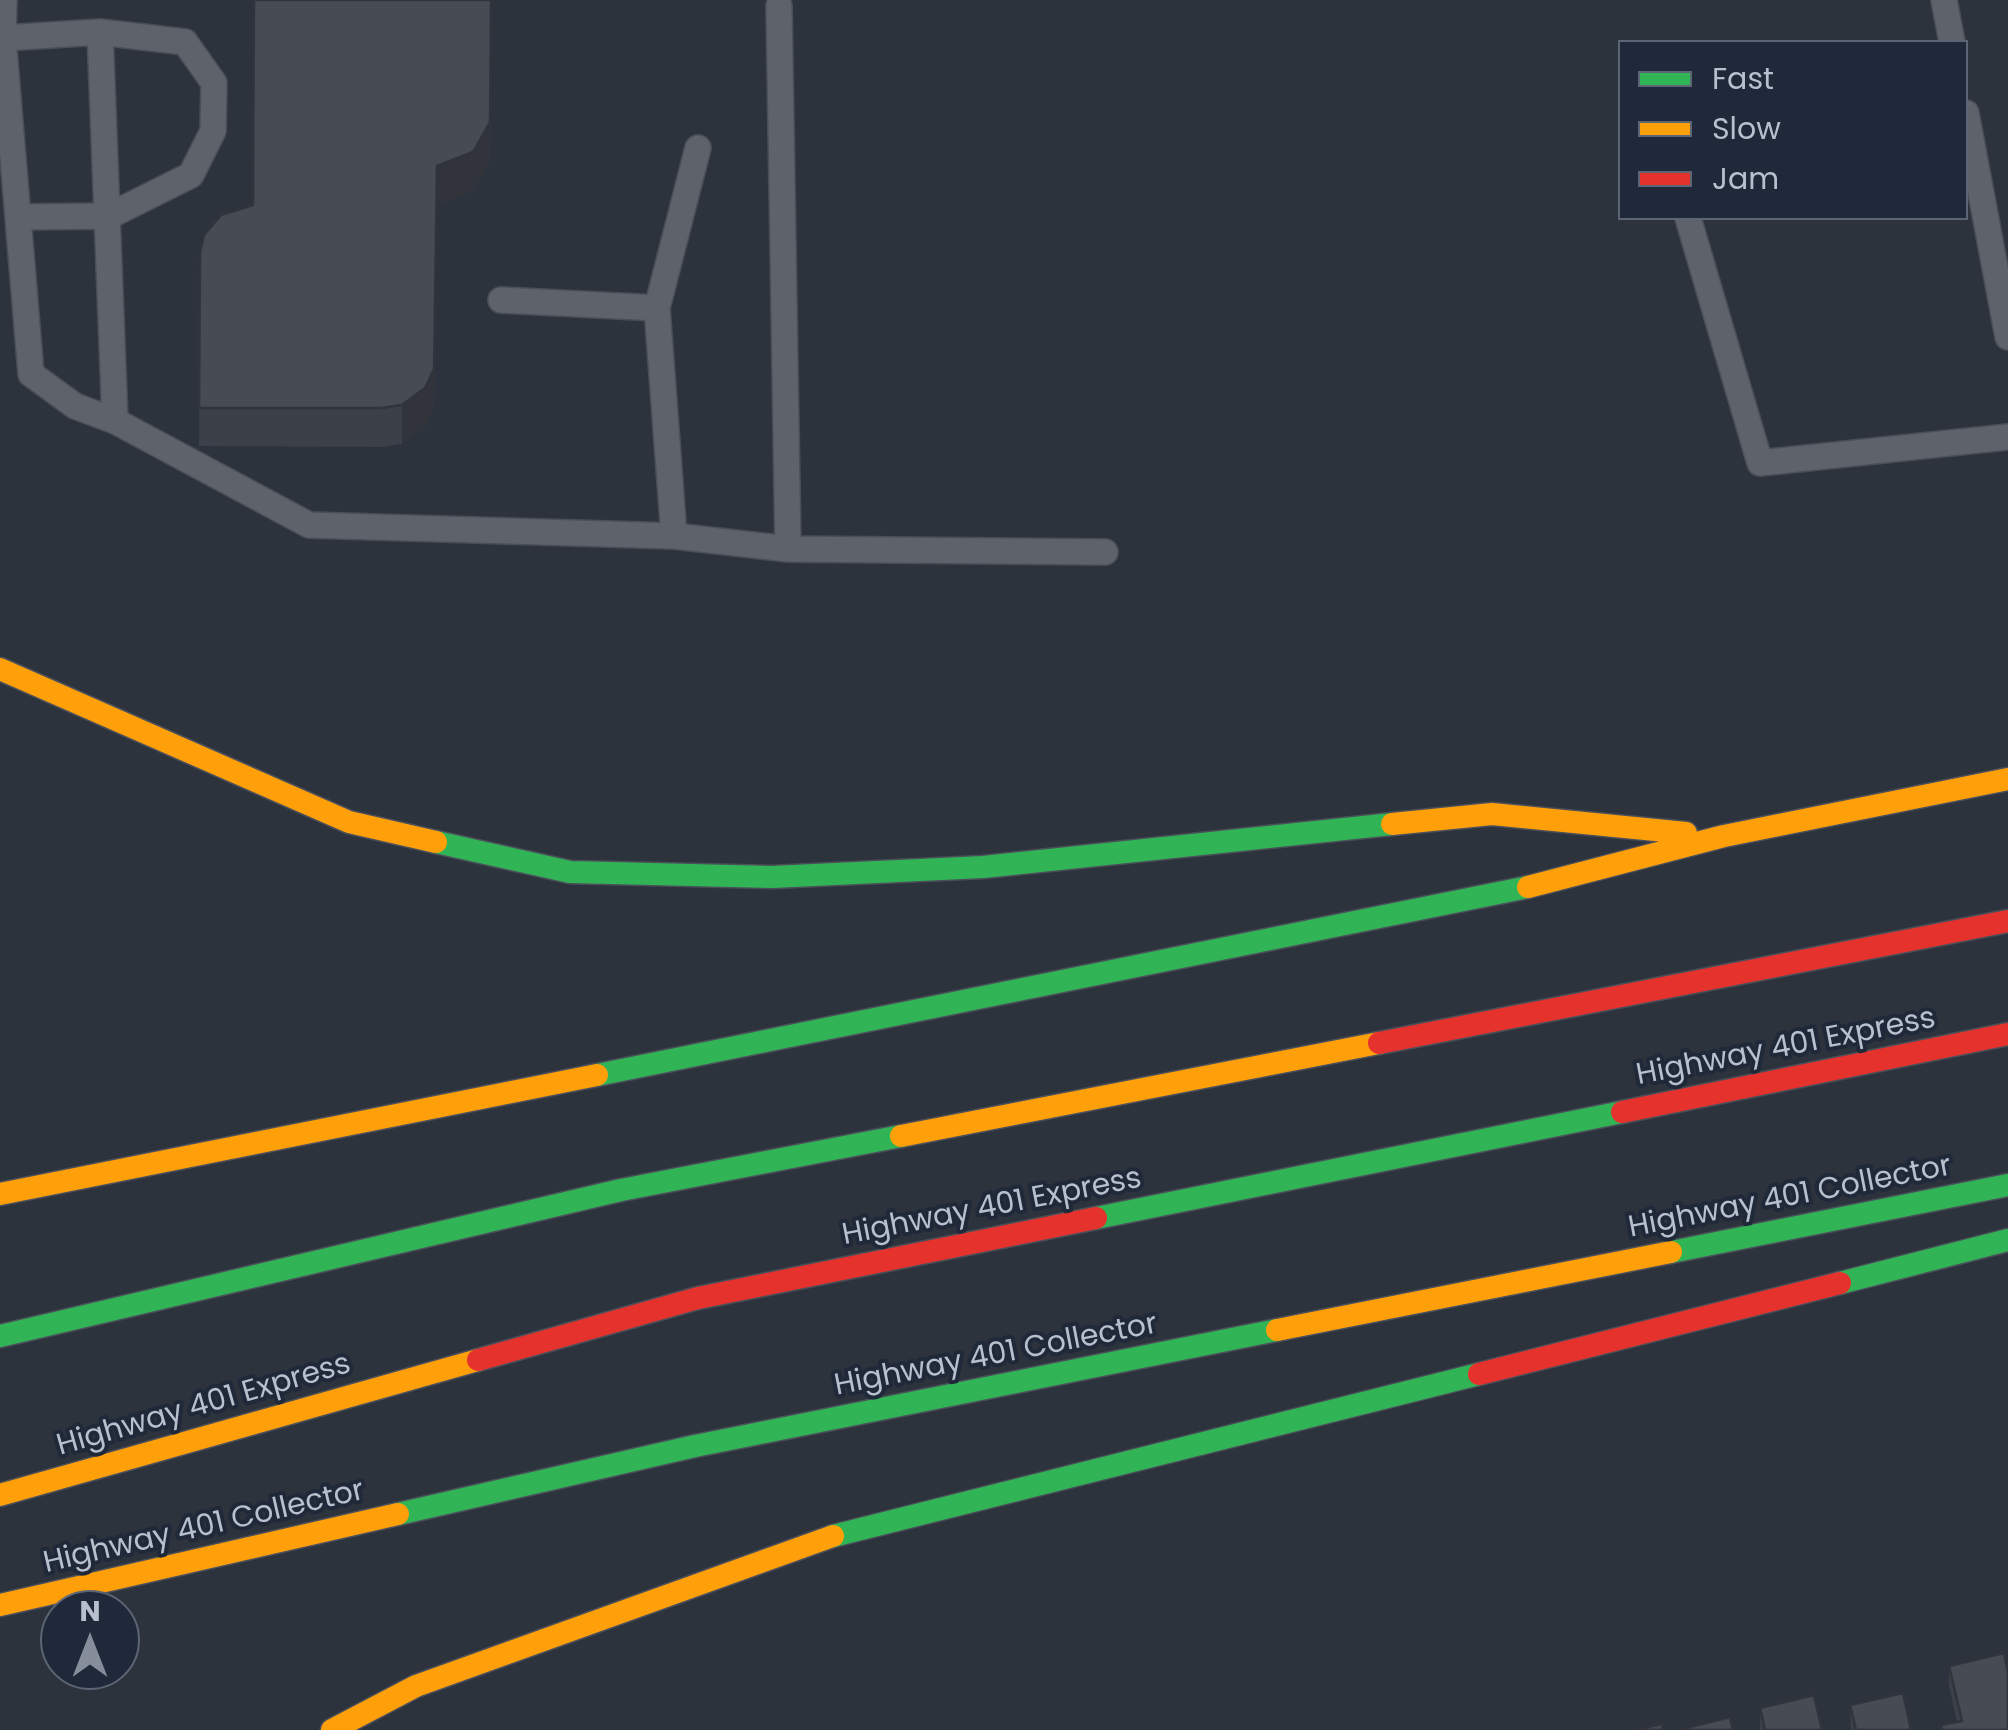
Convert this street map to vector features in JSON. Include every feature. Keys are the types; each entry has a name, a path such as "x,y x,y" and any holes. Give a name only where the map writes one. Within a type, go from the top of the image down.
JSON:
{"highway":[{"path":"0,670 349,822 570,872 772,877 982,868 1492,814 1724,836"},
{"path":"0,1194 1504,893 1724,836 2008,779"},
{"path":"0,1336 622,1190 2008,920"},
{"name":"Highway 401 Express","path":"0,1495 698,1298 2008,1034"},
{"name":"Highway 401 Collector","path":"0,1605 695,1446 2008,1185"},
{"path":"332,1730 416,1686 811,1542 2008,1240"}],"lane":[{"path":"4,0 3,38 32,374 75,406 115,421 309,526 674,536 788,550 1105,552"},
{"path":"1944,0 1952,40"},
{"path":"779,6 788,550"},
{"path":"3,38 100,32 185,42 214,83 213,130 191,175 108,216 19,216"},
{"path":"100,32 115,421"},
{"path":"1968,124 2008,336"},
{"path":"674,536 657,308 698,148"},
{"path":"1689,220 1760,464 2008,436"},
{"path":"502,300 657,308"}],"building":[{"path":"254,0 491,0 490,122 473,152 437,166 434,369 425,388 402,405 199,408 200,253 204,235 221,215 253,205"},
{"path":"2004,1653 2008,1672 2008,1730 1942,1730 1941,1725 1962,1721 1949,1666"},
{"path":"1903,1693 1911,1730 1856,1730 1850,1705"},
{"path":"1814,1695 1822,1730 1765,1730 1760,1708"},
{"path":"1730,1717 1733,1730 1678,1730"},
{"path":"1662,1724 1663,1730 1635,1730"}],"traffic: fast":[{"path":"436,842 570,872 772,877 983,867 1392,824"},
{"path":"597,1075 1528,887"},
{"path":"1096,1218 1622,1112"},
{"path":"0,1336 621,1190 901,1136"},
{"path":"1671,1252 2008,1185"},
{"path":"1840,1283 2008,1240"},
{"path":"398,1514 695,1446 1277,1330"},
{"path":"833,1536 1479,1374"}],"traffic: slow":[{"path":"0,669 349,822 436,842"},
{"path":"1528,887 1724,836 2008,779"},
{"path":"1392,824 1492,814 1686,833"},
{"path":"901,1136 1379,1043"},
{"path":"0,1194 597,1075"},
{"path":"1277,1330 1671,1252"},
{"path":"0,1495 478,1360"},
{"path":"0,1605 398,1514"},
{"path":"332,1730 416,1686 833,1536"}],"traffic: jam":[{"path":"1379,1043 2008,921"},
{"path":"1622,1112 2008,1034"},
{"path":"478,1360 698,1298 1096,1218"},
{"path":"1479,1374 1840,1283"}]}
